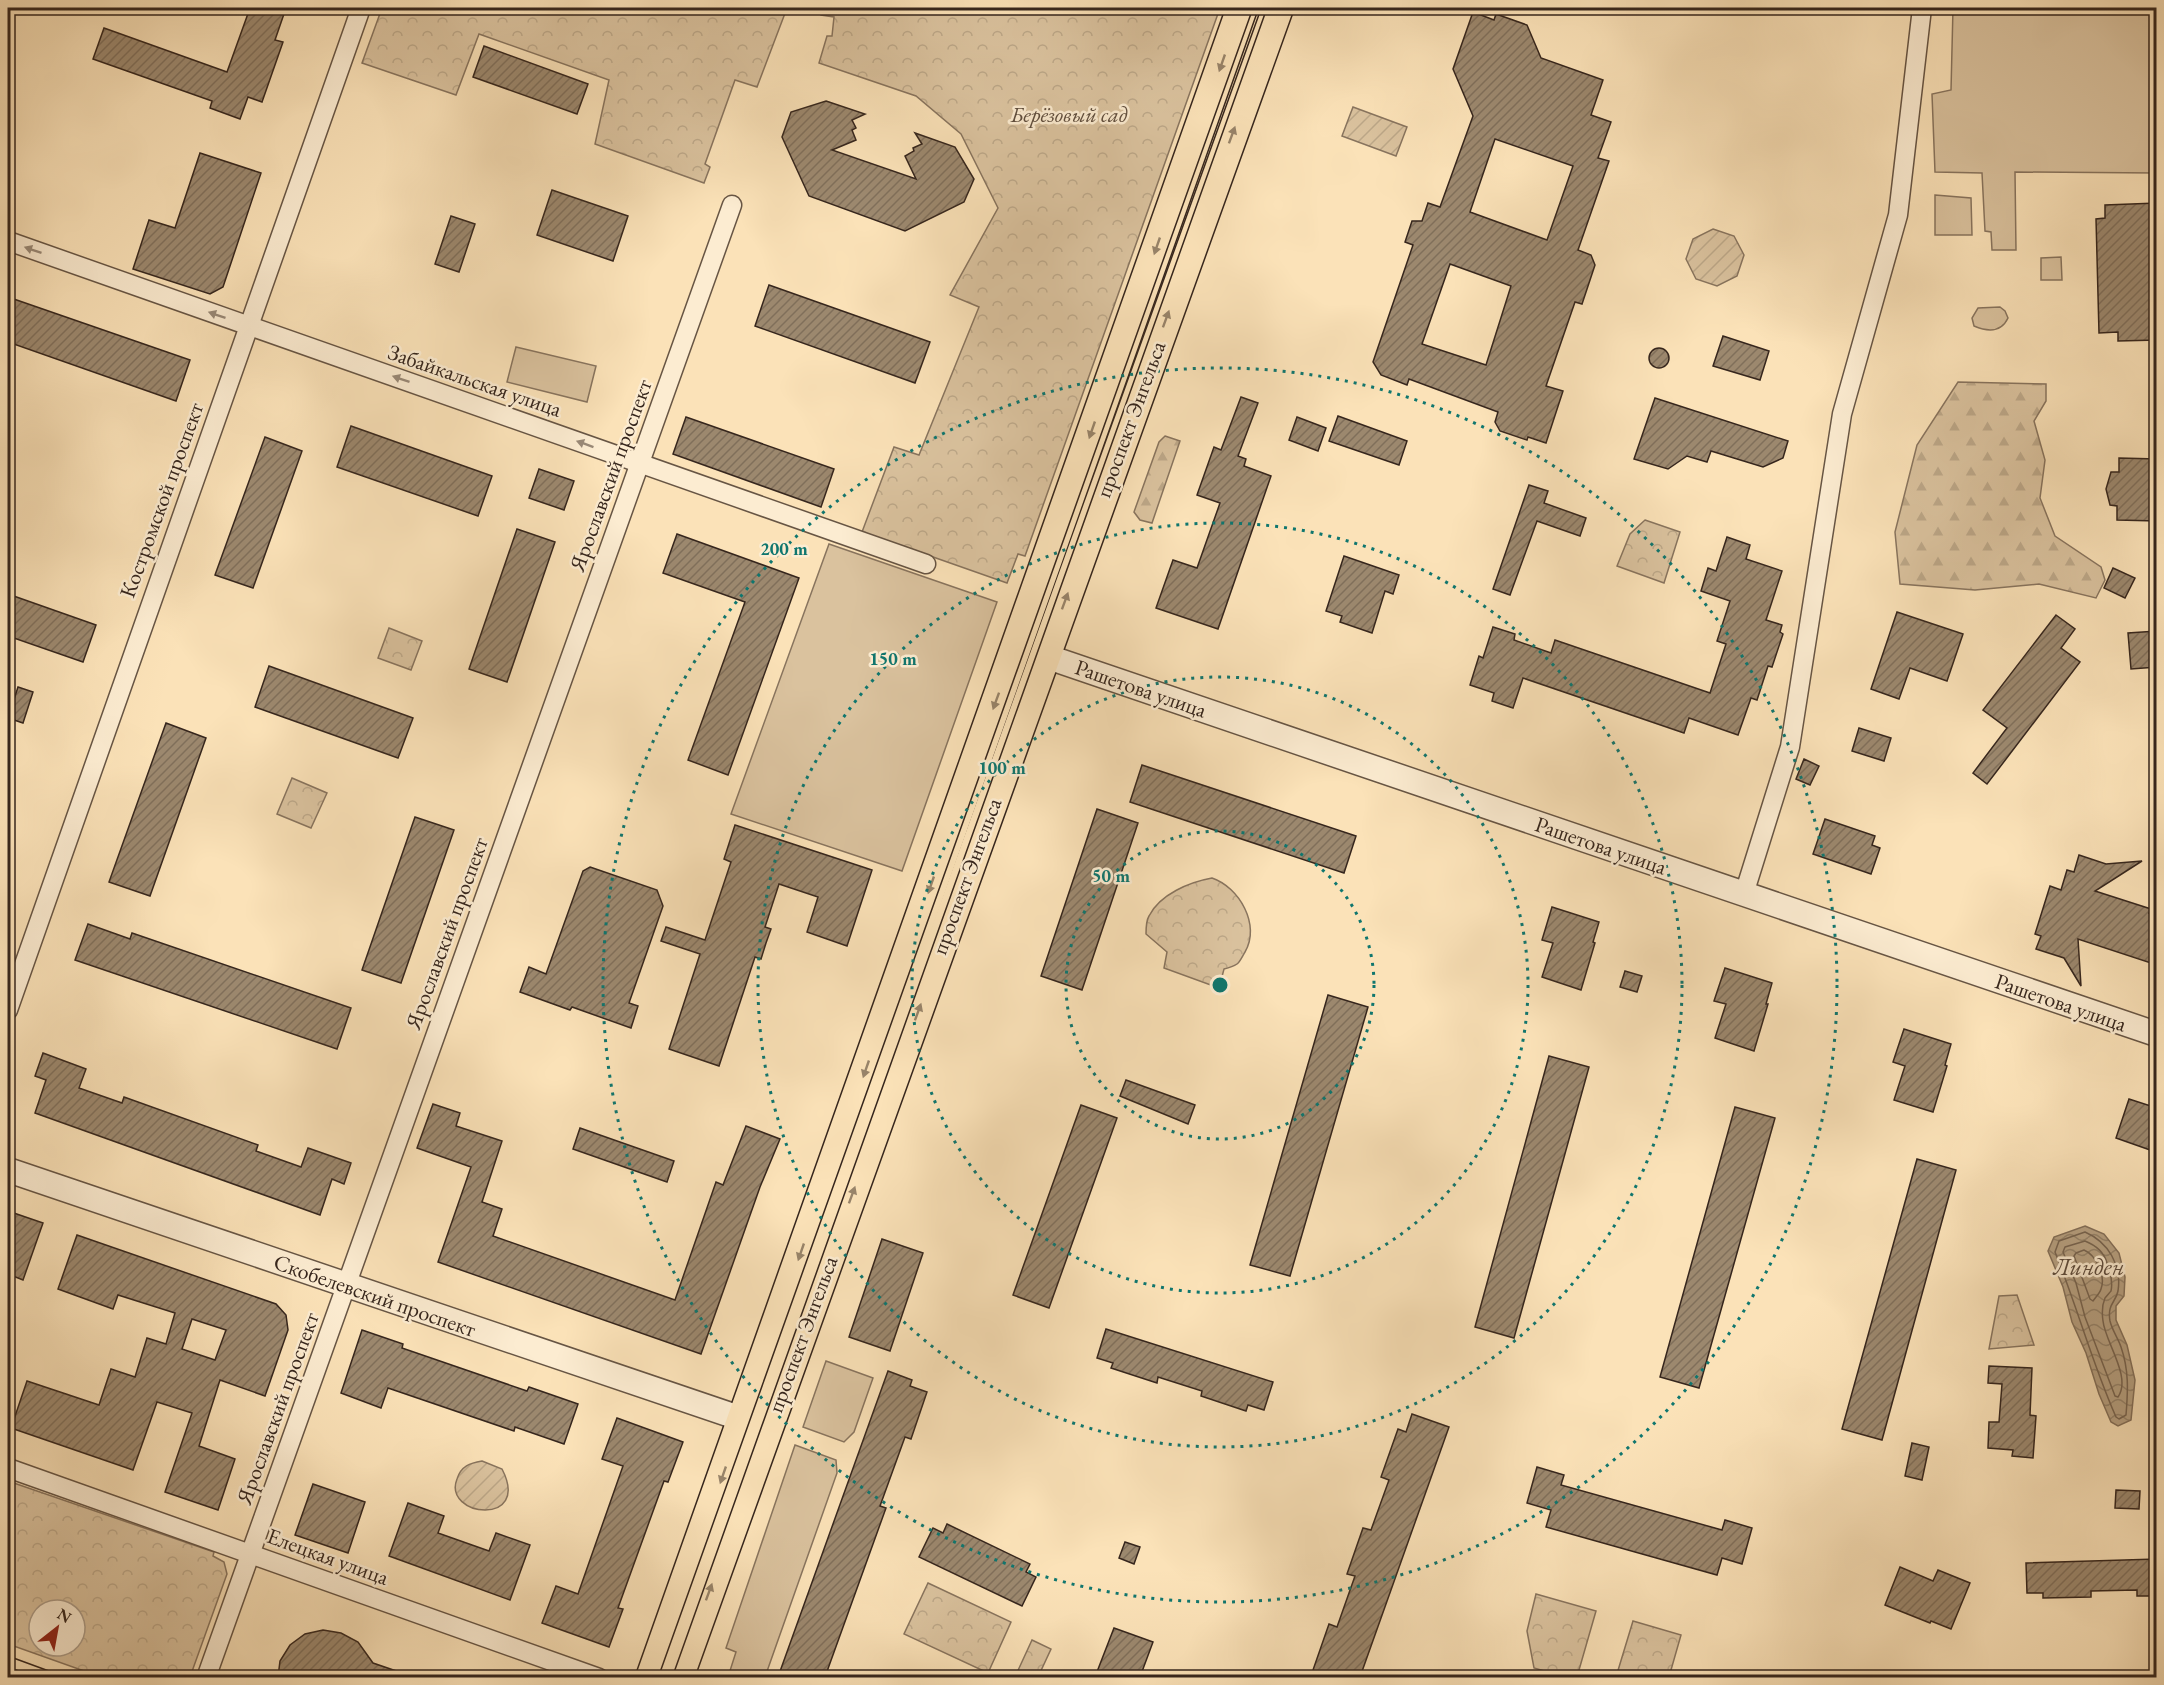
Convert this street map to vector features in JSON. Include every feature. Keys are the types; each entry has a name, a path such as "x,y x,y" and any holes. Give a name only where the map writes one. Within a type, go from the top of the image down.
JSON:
{"main road":[{"name":"проспект Энгельса","path":"678,1677 755,1424 1016,646 1242,8"},
{"name":"проспект Энгельса","path":"651,1677 755,1424 1045,656 1278,8"},
{"path":"1016,646 1045,656"}],"street":[{"name":"Костромской проспект","path":"8,1010 361,8"},
{"path":"1744,894 1791,747 1842,414 1898,215 1922,8"},
{"name":"Ярославский проспект","path":"206,1677 732,205"},
{"name":"Забайкальская улица","path":"8,241 926,564"},
{"name":"Рашетова улица","path":"1045,656 2157,1034"},
{"name":"Скобелевский проспект","path":"8,1170 755,1424"},
{"name":"Елецкая улица","path":"8,1468 599,1677"}],"green space":[{"path":"382,8 787,8 757,87 735,80 705,164 710,167 704,183 595,144 609,80 479,34 456,95 362,63"},
{"name":"Берёзовый сад","path":"819,8 1220,8 1025,556 1018,554 1007,583 862,532 894,447 919,455 979,307 950,295 998,208 961,134 916,96 819,63 827,36 832,36 834,17 821,15"},
{"path":"1953,8 2156,8 2156,173 2015,172 2016,250 1992,250 1991,232 1985,231 1982,173 1935,172 1932,94 1951,90"},
{"path":"1353,107 1407,127 1396,156 1342,136"},
{"path":"1935,195 1971,198 1972,235 1935,235"},
{"path":"1713,229 1734,236 1744,255 1737,276 1717,286 1696,279 1686,259 1693,239"},
{"path":"2061,257 2062,280 2041,280 2041,258"},
{"path":"2000,307 2008,318 1998,329 1989,330 1974,326 1972,318 1978,308"},
{"path":"516,347 596,366 587,402 507,382"},
{"path":"1958,382 2046,384 2046,401 2034,421 2045,460 2040,498 2055,536 2101,567 2105,580 2096,598 2039,584 1975,590 1900,584 1895,532 1917,445"},
{"path":"1165,436 1180,441 1152,523 1140,520 1134,512 1159,442"},
{"path":"1645,520 1680,532 1664,583 1617,566 1630,534"},
{"path":"829,544 997,602 902,871 731,814"},
{"path":"389,628 422,641 411,670 378,658"},
{"path":"292,778 327,793 311,828 277,814"},
{"path":"1212,878 1222,883 1239,898 1249,919 1250,930 1245,952 1237,964 1224,969 1219,988 1164,968 1167,952 1146,934 1148,918 1160,901 1185,886"},
{"path":"2017,1295 2034,1345 1989,1349 1999,1296"},
{"path":"826,1361 873,1378 854,1432 844,1442 803,1427"},
{"path":"795,1445 836,1460 837,1473 765,1677 728,1677 736,1652 726,1648"},
{"path":"482,1461 502,1469 508,1488 506,1500 497,1508 485,1510 473,1508 462,1502 456,1492 457,1479 461,1471 470,1464"},
{"path":"8,1481 214,1552 213,1556 224,1562 227,1574 190,1677 101,1677 47,1658 87,1658 87,1598 27,1598 27,1651 8,1644"},
{"path":"928,1583 1011,1622 988,1673 904,1634"},
{"path":"1536,1594 1596,1611 1577,1677 1565,1677 1534,1668 1527,1631"},
{"path":"1633,1621 1681,1635 1669,1677 1616,1677"},
{"path":"1032,1640 1051,1649 1038,1677 1015,1677"}],"water":[{"name":"Линден","path":"2085,1226 2104,1234 2119,1253 2125,1277 2124,1296 2116,1306 2116,1320 2127,1345 2135,1380 2131,1420 2118,1426 2111,1422 2099,1394 2086,1353 2072,1322 2063,1287 2048,1251 2054,1237"}],"building":[{"path":"250,8 286,8 275,40 283,42 262,102 248,97 240,119 210,108 212,101 93,59 104,28 227,72"},
{"path":"1473,12 1494,20 1496,14 1527,25 1541,58 1603,80 1591,115 1611,122 1598,158 1609,161 1578,250 1591,255 1595,265 1582,304 1575,302 1546,386 1563,391 1546,443 1528,437 1527,440 1500,431 1495,422 1498,412 1409,379 1407,385 1381,375 1373,362 1413,245 1405,242 1412,221 1422,221 1428,203 1440,207 1473,116 1453,69","holes":["1495,139 1573,166 1547,240 1470,212","1450,264 1511,286 1486,365 1422,344"]},
{"path":"484,46 588,84 577,114 473,77"},
{"path":"826,101 865,114 852,120 856,128 852,130 856,140 832,150 916,179 905,156 914,151 913,148 922,144 915,133 955,147 974,179 964,202 905,231 809,196 782,137 791,112"},
{"path":"200,153 261,173 223,287 210,294 133,269 149,220 175,228"},
{"path":"552,190 628,216 613,261 537,235"},
{"path":"2157,203 2157,340 2118,341 2118,332 2099,333 2096,219 2105,218 2105,205"},
{"path":"451,216 475,224 459,272 435,264"},
{"path":"769,285 930,342 915,383 755,326"},
{"path":"8,297 190,360 176,401 8,342"},
{"path":"1723,336 1769,351 1760,380 1713,366"},
{"path":"1659,348 1666,351 1669,358 1666,365 1659,368 1652,365 1649,358 1652,351"},
{"path":"1241,397 1258,403 1238,456 1246,459 1244,466 1271,476 1218,629 1156,608 1173,560 1197,568 1220,503 1197,495 1214,447 1221,450"},
{"path":"1655,398 1788,441 1783,458 1763,467 1711,451 1707,462 1687,456 1668,469 1634,459"},
{"path":"1338,416 1407,441 1399,465 1329,441"},
{"path":"686,417 834,469 821,507 673,454"},
{"path":"1297,417 1326,428 1318,451 1289,440"},
{"path":"351,426 492,476 478,516 337,467"},
{"path":"265,437 302,451 253,588 215,575"},
{"path":"2119,458 2157,459 2157,521 2117,520 2117,506 2110,505 2106,489 2111,472 2119,472"},
{"path":"539,469 574,481 564,510 529,498"},
{"path":"1529,485 1548,491 1544,503 1586,518 1580,536 1537,521 1510,595 1493,589"},
{"path":"517,529 555,542 507,682 469,669"},
{"path":"677,534 799,578 728,775 688,760 745,602 663,573"},
{"path":"1727,537 1750,545 1746,559 1782,571 1766,620 1782,625 1780,632 1783,634 1772,667 1768,666 1757,700 1751,698 1738,735 1689,718 1684,733 1523,678 1513,708 1492,701 1494,693 1470,685 1479,656 1483,658 1493,627 1515,634 1514,640 1551,653 1555,640 1710,693 1726,644 1717,641 1730,601 1701,591 1708,568 1716,571"},
{"path":"1344,556 1399,575 1393,594 1385,591 1372,633 1340,622 1342,616 1326,611"},
{"path":"2113,568 2135,578 2125,598 2104,588"},
{"path":"8,594 96,625 83,662 8,636"},
{"path":"1897,612 1963,634 1947,681 1910,668 1899,699 1871,689"},
{"path":"2056,615 2075,629 2061,648 2080,662 1987,784 1973,773 2007,728 1983,710"},
{"path":"2157,631 2157,667 2131,669 2128,633"},
{"path":"269,666 413,718 398,758 255,707"},
{"path":"18,687 33,692 23,723 8,718"},
{"path":"166,723 206,738 150,896 109,882"},
{"path":"1859,728 1891,738 1884,761 1852,751"},
{"path":"1804,759 1819,766 1810,785 1796,779"},
{"path":"1142,765 1356,836 1344,873 1130,802"},
{"path":"1097,809 1138,823 1082,990 1041,976"},
{"path":"415,817 454,830 401,983 362,970"},
{"path":"1825,819 1875,836 1872,845 1880,848 1871,874 1813,854"},
{"path":"735,825 872,870 847,946 807,932 818,897 779,884 765,927 771,929 761,959 755,957 719,1066 669,1049 700,954 661,941 666,927 705,940 731,862 724,859"},
{"path":"2079,855 2106,864 2142,861 2095,891 2151,909 2149,913 2157,916 2157,965 2078,939 2081,986 2064,958 2036,949 2041,936 2035,934 2050,886 2061,890 2067,870 2074,872"},
{"path":"590,867 657,890 663,906 629,1003 638,1006 631,1028 520,992 529,967 546,974 583,871"},
{"path":"1552,907 1599,922 1581,990 1542,977 1553,943 1542,940"},
{"path":"88,924 130,939 132,933 351,1008 337,1049 75,960"},
{"path":"1725,968 1772,983 1754,1051 1715,1038 1726,1004 1714,1001"},
{"path":"1625,971 1642,976 1637,992 1620,987"},
{"path":"1328,995 1368,1007 1290,1276 1250,1265"},
{"path":"1904,1029 1951,1044 1933,1112 1894,1100 1905,1066 1893,1062"},
{"path":"43,1053 86,1069 79,1088 122,1103 124,1097 258,1145 256,1151 301,1167 308,1148 351,1163 344,1184 332,1179 320,1215 35,1113 46,1080 35,1076"},
{"path":"1549,1056 1589,1067 1514,1338 1475,1327"},
{"path":"1126,1080 1195,1105 1188,1124 1120,1096"},
{"path":"2129,1099 2157,1108 2157,1141 2153,1151 2116,1138"},
{"path":"433,1104 460,1113 456,1126 502,1141 482,1202 502,1209 493,1236 675,1300 716,1182 723,1185 746,1126 780,1139 760,1187 701,1354 438,1262 471,1167 417,1148"},
{"path":"1081,1105 1117,1118 1049,1308 1013,1295"},
{"path":"1735,1107 1775,1118 1699,1388 1660,1377"},
{"path":"580,1128 674,1161 667,1182 573,1149"},
{"path":"1917,1159 1956,1170 1882,1440 1842,1429"},
{"path":"8,1211 43,1223 23,1280 8,1274"},
{"path":"77,1235 276,1304 286,1315 288,1330 265,1396 220,1380 199,1446 235,1459 218,1510 165,1492 192,1413 157,1402 133,1470 11,1428 27,1381 99,1405 111,1369 135,1377 147,1338 166,1344 175,1313 118,1295 113,1309 58,1289","holes":["192,1319 226,1330 215,1360 182,1349"]},
{"path":"882,1239 923,1253 890,1351 849,1337"},
{"path":"1106,1329 1273,1382 1264,1410 1248,1405 1246,1411 1201,1396 1202,1391 1158,1377 1157,1383 1111,1368 1113,1363 1097,1358"},
{"path":"362,1330 403,1344 402,1348 527,1391 529,1387 578,1404 564,1444 515,1427 514,1431 388,1388 381,1408 341,1393"},
{"path":"1989,1366 2032,1368 2030,1415 2036,1416 2033,1458 2012,1456 2013,1450 1988,1448 1989,1422 1999,1422 2002,1384 1988,1383"},
{"path":"888,1371 912,1380 910,1386 927,1392 911,1439 905,1437 880,1506 886,1508 825,1677 778,1677"},
{"path":"1412,1414 1449,1427 1360,1677 1319,1677 1321,1673 1313,1670 1329,1624 1337,1627 1355,1576 1347,1574 1363,1528 1371,1530 1389,1480 1381,1477 1398,1429 1406,1432"},
{"path":"617,1418 683,1442 668,1482 664,1481 618,1608 623,1609 609,1647 542,1623 556,1586 578,1594 623,1466 602,1459"},
{"path":"1912,1443 1929,1447 1922,1480 1905,1476"},
{"path":"1537,1467 1564,1475 1561,1485 1722,1530 1725,1520 1752,1528 1742,1564 1722,1558 1717,1575 1546,1527 1551,1510 1527,1503"},
{"path":"313,1484 365,1502 348,1553 295,1535"},
{"path":"2116,1490 2140,1491 2139,1509 2115,1508"},
{"path":"408,1503 444,1516 438,1533 489,1551 496,1533 530,1545 510,1600 389,1556"},
{"path":"947,1524 1030,1564 1026,1572 1036,1577 1022,1606 919,1557 933,1528 943,1533"},
{"path":"1125,1542 1140,1547 1134,1564 1119,1558"},
{"path":"2157,1559 2157,1596 2137,1596 2137,1590 2091,1591 2091,1597 2043,1598 2043,1593 2027,1593 2026,1563"},
{"path":"1900,1567 1933,1581 1938,1570 1970,1583 1951,1629 1885,1605"},
{"path":"1114,1628 1153,1642 1140,1677 1095,1677"},
{"path":"323,1630 341,1633 358,1642 373,1663 408,1675 407,1677 278,1677 280,1661 290,1645 305,1634"}],"tram line":[{"path":"658,1678 1253,8"},
{"path":"672,1678 1267,8"},
{"path":"8,1656 68,1678"},
{"path":"8,1667 37,1678"}]}
